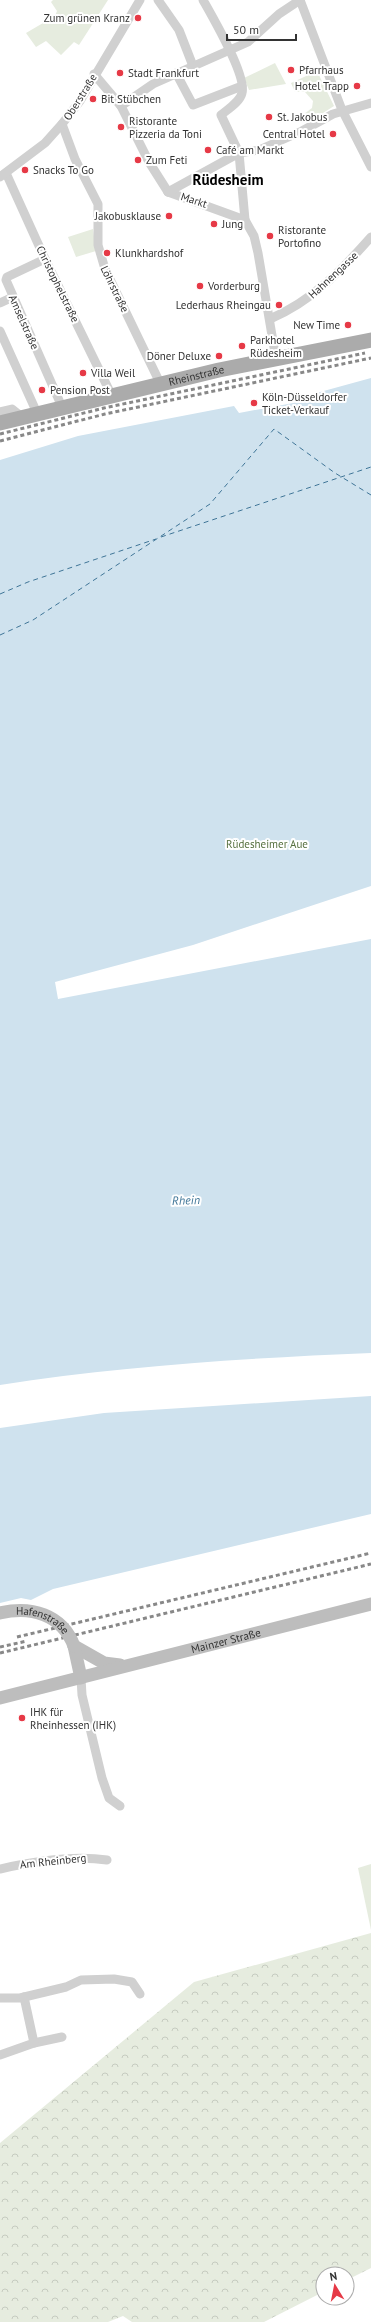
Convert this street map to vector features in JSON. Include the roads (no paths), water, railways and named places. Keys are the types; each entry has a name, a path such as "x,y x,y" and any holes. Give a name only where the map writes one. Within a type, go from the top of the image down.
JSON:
{"main road":[{"name":"Rheinstraße","path":"0,423 160,383 371,340"},
{"name":"Mainzer Straße","path":"0,1698 371,1604"},
{"name":"Hafenstraße","path":"0,1613 26,1609 40,1612 61,1625 71,1638 81,1678"},
{"name":"Hafenstraße","path":"74,1646 104,1663 124,1666"}],"street":[{"name":"Oberstraße","path":"3,175 19,161 45,143 62,124 80,101 94,74 140,0"},
{"path":"158,0 179,30 193,66"},
{"path":"203,0 231,50 242,86 243,92 238,100 221,115 239,153 245,220 254,236 276,359"},
{"path":"121,106 153,84 248,42 279,14 300,0 342,110 371,167"},
{"path":"176,73 193,105 242,86"},
{"path":"94,74 121,106 149,162 168,192"},
{"path":"239,153 259,150 342,110 371,103"},
{"name":"Löhrstraße","path":"62,124 75,159 98,204 98,245 105,269 160,383"},
{"name":"Markt","path":"168,192 239,153"},
{"name":"Christophelstraße","path":"3,175 112,394"},
{"name":"Markt","path":"168,192 245,220"},
{"name":"Hahnengasse","path":"270,319 299,304 316,293 339,272 371,237"},
{"name":"Amselstraße","path":"45,259 7,277 6,280 62,407"},
{"path":"0,303 13,297"},
{"path":"0,331 37,413"},
{"path":"0,412 12,409 22,417"},
{"path":"81,1678 82,1695 102,1778 109,1798 120,1806"},
{"name":"Am Rheinberg","path":"0,1869 26,1863 85,1857 107,1860"},
{"path":"0,1998 24,1997 66,1987 81,1980 97,1979 114,1979 132,1982 140,1994"},
{"path":"24,1997 34,2043"},
{"path":"0,2055 34,2043 62,2037"}],"water":[{"name":"Rhein","path":"371,378 371,886 193,945 55,982 58,999 371,939 371,1353 278,1357 138,1368 46,1378 0,1385 0,460 78,436 234,406 239,413 304,401 320,392"},
{"path":"371,1396 371,1514 53,1589 31,1600 21,1598 0,1603 0,1428 104,1413"}],"railway":[{"path":"0,434 104,408 365,353"},
{"path":"0,441 105,414 371,358"},
{"path":"17,1637 371,1553"},
{"path":"0,1653 371,1564"},
{"path":"0,1647 27,1641"}],"place":[{"name":"Zum grünen Kranz","path":"138,18"},
{"name":"Pfarrhaus","path":"291,70"},
{"name":"Stadt Frankfurt","path":"120,73"},
{"name":"Hotel Trapp","path":"357,86"},
{"name":"Bit Stübchen","path":"93,99"},
{"name":"St. Jakobus","path":"269,117"},
{"name":"Ristorante Pizzeria da Toni","path":"121,127"},
{"name":"Central Hotel","path":"333,134"},
{"name":"Café am Markt","path":"208,150"},
{"name":"Zum Feti","path":"138,160"},
{"name":"Snacks To Go","path":"25,170"},
{"name":"Jakobusklause","path":"169,216"},
{"name":"Jung","path":"214,224"},
{"name":"Ristorante Portofino","path":"270,236"},
{"name":"Klunkhardshof","path":"107,253"},
{"name":"Vorderburg","path":"200,286"},
{"name":"Lederhaus Rheingau","path":"279,305"},
{"name":"New Time","path":"348,325"},
{"name":"Parkhotel Rüdesheim","path":"242,346"},
{"name":"Döner Deluxe","path":"219,356"},
{"name":"Villa Weil","path":"83,373"},
{"name":"Pension Post","path":"42,390"},
{"name":"Köln-Düsseldorfer Ticket-Verkauf","path":"254,403"},
{"name":"IHK für Rheinhessen (IHK)","path":"22,1718"}],"district":[{"name":"Rüdesheim","path":"228,179"}],"park label":[{"name":"Rüdesheimer Aue","path":"267,844"}]}
